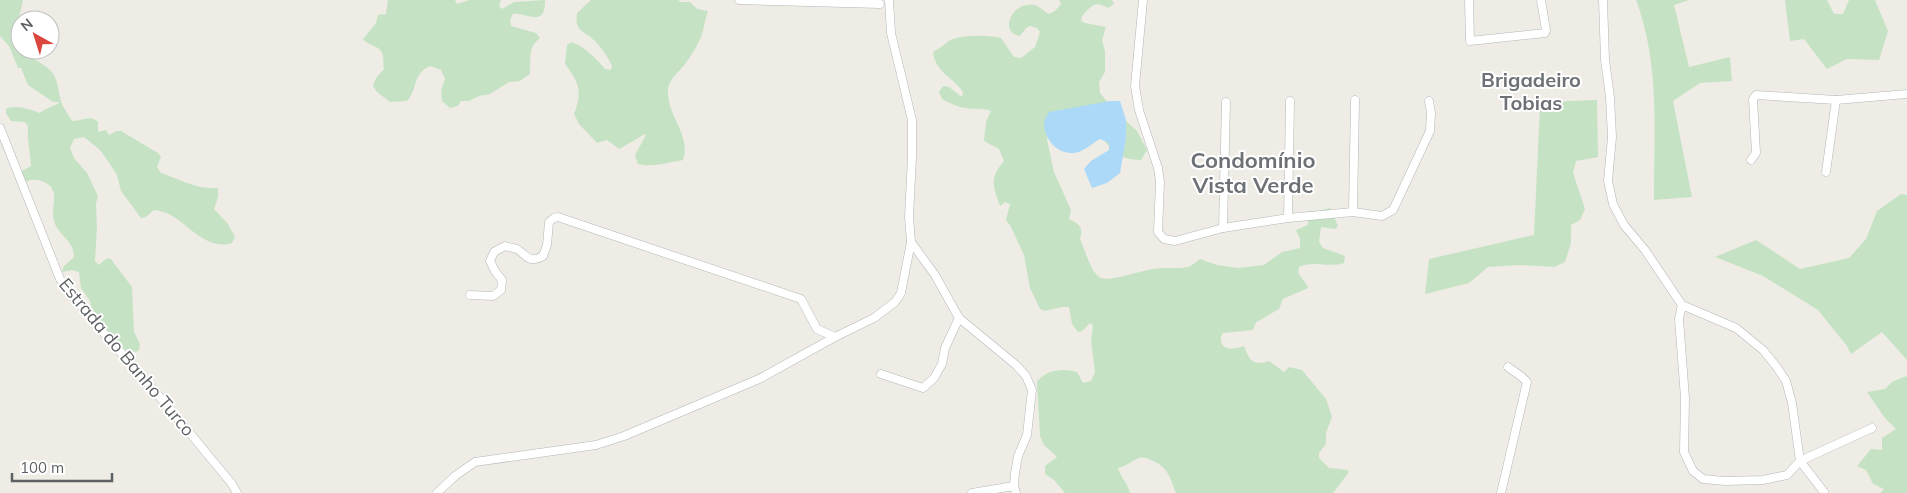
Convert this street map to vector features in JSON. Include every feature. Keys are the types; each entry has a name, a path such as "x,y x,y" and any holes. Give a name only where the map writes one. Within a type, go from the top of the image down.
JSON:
{"street":[{"path":"739,0 878,2 890,18"},
{"path":"437,493 455,476 475,462 588,446 624,436 759,379 835,336 874,318 895,302 903,287 911,242 909,217 912,120 891,33 889,0"},
{"path":"1143,0 1135,86 1139,110 1158,168 1160,182 1158,232 1164,239 1174,241 1223,228 1288,218 1353,212 1382,216 1393,210 1430,131 1431,113 1429,101"},
{"path":"1468,0 1470,41 1545,33 1541,0"},
{"path":"1603,0 1605,60 1610,97 1612,137 1608,181 1614,204 1624,225 1645,250 1682,305 1736,328 1764,350 1776,366 1786,381 1792,403 1800,461 1824,492"},
{"path":"1751,160 1756,153 1753,100 1756,95 1836,100 1907,94"},
{"path":"1353,212 1354,100"},
{"path":"1826,172 1836,100"},
{"path":"1288,218 1290,101"},
{"path":"1223,228 1226,102"},
{"name":"Estrada do Banho Turco","path":"0,128 60,279 88,315 232,484 237,493"},
{"path":"470,295 493,296 501,290 502,280 495,272 490,261 494,252 505,246 517,249 525,257 536,260 543,256 547,245 549,222 558,217 801,299 817,329 835,336"},
{"path":"911,242 936,275 959,318 1016,364 1026,376 1032,390 1027,435 1018,456 1015,489 972,493"},
{"path":"1682,305 1679,319 1685,398 1684,452 1693,471 1703,479 1725,481 1763,480 1787,476 1800,461 1872,428"},
{"path":"881,374 923,388 927,386 942,364 945,348 959,318"},
{"path":"1501,493 1527,382 1522,376 1508,368"}],"green space":[{"path":"0,0 23,0 21,10 10,10 10,48 0,36"},
{"path":"388,0 455,0 457,4 469,0 501,0 499,6 502,9 514,2 545,0 544,9 539,17 513,14 510,20 511,26 536,33 540,38 531,50 530,74 520,81 509,82 490,94 479,96 469,101 461,101 458,106 450,108 442,101 441,90 445,79 441,70 430,66 420,73 411,96 407,101 390,102 377,92 373,86 376,78 384,69 381,50 363,39 376,23 378,15 386,14"},
{"path":"591,0 678,0 690,2 697,9 708,11 698,44 672,79 668,89 668,99 684,142 683,160 655,165 638,164 635,155 645,134 619,149 607,140 597,143 579,124 574,114 579,93 578,88 574,76 565,64 567,45 572,42 582,47 605,69 611,70 612,66 598,44 581,31 577,24 577,13"},
{"path":"1059,0 1112,0 1114,4 1108,8 1099,4 1091,7 1082,16 1081,21 1106,27 1102,40 1105,51 1105,72 1099,82 1100,93 1113,109 1137,131 1147,150 1141,160 1124,157 1112,150 1093,125 1053,129 1047,139 1054,172 1071,210 1069,219 1080,226 1080,239 1091,267 1097,276 1105,279 1153,269 1185,268 1200,259 1217,265 1238,268 1264,265 1282,252 1300,248 1300,239 1296,230 1308,225 1309,210 1318,219 1318,211 1330,208 1338,226 1335,229 1321,227 1319,242 1323,248 1345,256 1344,263 1333,265 1310,264 1299,267 1299,273 1308,288 1283,299 1279,309 1256,322 1253,330 1223,333 1221,341 1224,347 1228,348 1244,346 1252,361 1259,363 1269,361 1284,372 1289,367 1302,370 1326,399 1332,417 1326,433 1326,444 1319,453 1319,458 1329,468 1348,470 1349,472 1333,493 1176,493 1170,477 1161,465 1144,458 1139,458 1118,468 1130,493 1065,493 1054,480 1045,474 1045,466 1057,457 1044,445 1040,436 1037,382 1045,374 1061,370 1077,372 1083,383 1091,381 1095,372 1091,341 1093,325 1090,323 1082,331 1078,332 1072,324 1069,307 1045,311 1040,309 1030,288 1024,255 1006,220 1010,204 1005,202 1000,206 994,187 994,177 1004,161 999,149 984,141 986,122 991,111 960,107 942,99 939,92 943,86 949,87 962,97 963,92 937,65 933,52 949,41 960,37 989,36 1001,38 1014,57 1021,58 1035,47 1040,32 1037,28 1030,26 1020,36 1013,34 1009,24 1014,12 1020,7 1035,5 1048,14 1057,9 1061,3"},
{"path":"1636,0 1689,0 1674,5 1689,67 1730,57 1732,81 1700,83 1673,101 1692,197 1654,200 1655,124 1652,74 1644,24"},
{"path":"1785,0 1827,0 1834,14 1843,14 1849,0 1875,0 1888,31 1879,60 1847,59 1827,69 1804,39 1790,41"},
{"path":"15,60 36,60 47,67 54,75 62,104 72,121 92,118 98,122 98,132 106,130 109,135 121,131 158,153 161,157 157,167 161,173 196,186 218,188 218,197 214,209 228,224 235,237 232,243 223,245 206,240 164,212 154,210 146,217 141,218 121,191 117,175 100,150 84,137 74,139 70,148 74,158 87,173 98,196 96,204 95,261 99,265 110,258 132,287 134,332 140,344 139,350 136,352 118,348 94,319 90,301 81,288 79,272 72,270 62,272 64,266 74,257 70,243 60,232 53,218 54,195 50,185 39,180 25,182 21,175 22,171 31,166 28,126 25,122 11,121 6,113 6,109 19,107 40,113 60,102 53,102 28,85 21,68 18,68"},
{"path":"1597,100 1598,157 1576,161 1573,173 1585,209 1580,220 1571,225 1571,243 1565,262 1554,267 1519,265 1488,267 1469,283 1425,294 1429,259 1534,235 1540,106 1567,101"},
{"path":"1901,194 1907,195 1907,360 1882,332 1851,354 1847,346 1818,310 1763,276 1715,257 1756,240 1800,269 1849,258 1866,239 1877,211"},
{"path":"1906,376 1907,493 1880,493 1884,489 1873,484 1866,470 1857,466 1871,449 1882,450 1882,438 1896,429 1885,418 1867,392 1885,389 1892,382"}],"water":[{"path":"1110,101 1120,101 1126,120 1126,138 1120,173 1107,183 1092,188 1084,169 1091,161 1109,150 1109,143 1100,139 1079,152 1066,152 1052,144 1046,134 1044,122 1049,112"}],"district":[{"name":"Brigadeiro Tobias","path":"1531,90"},
{"name":"Condomínio Vista Verde","path":"1253,172"}]}
